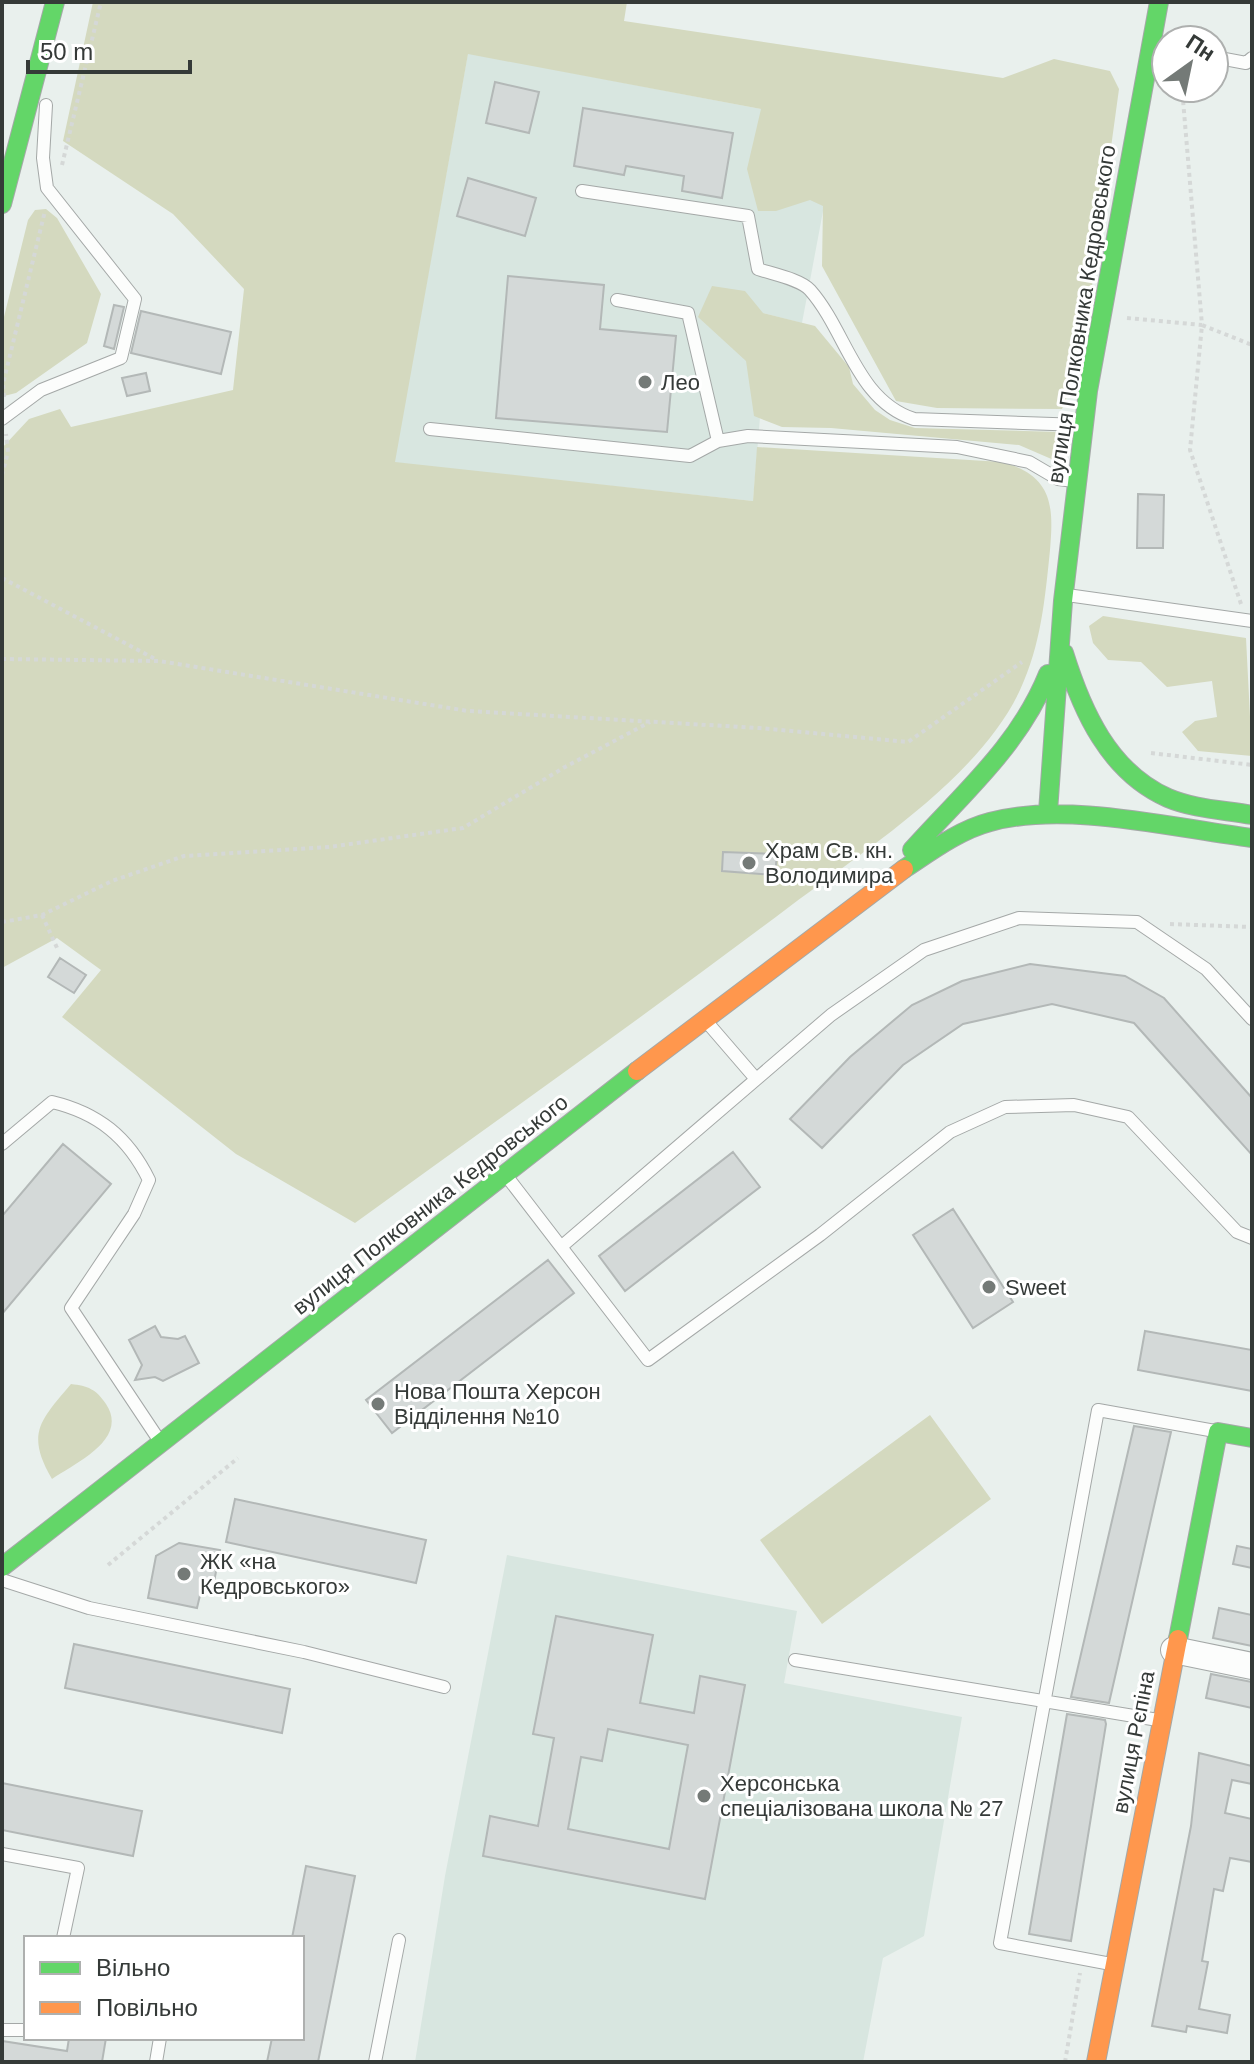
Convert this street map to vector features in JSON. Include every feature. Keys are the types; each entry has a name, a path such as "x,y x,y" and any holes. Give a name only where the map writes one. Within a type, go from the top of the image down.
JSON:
{"street":[{"path":"2,204 55,2"},
{"name":"вулиця Полковника Кедровського","path":"1159,2 1159,24"},
{"name":"вулиця Полковника Кедровського","path":"2,1567 507,1176 703,1018 888,879 955,837 988,822 1048,812 1060,635 1077,481 1101,316 1150,86"},
{"name":"вулиця Полковника Кедровського","path":"1060,635 1081,704 1098,736 1118,763 1169,798 1252,815"},
{"name":"вулиця Полковника Кедровського","path":"888,879 930,829 999,761 1024,725 1045,683 1060,635"},
{"path":"1048,812 1252,838"},
{"path":"1218,1432 1252,1438"},
{"name":"вулиця Рєпіна","path":"1096,2062 1218,1432"},
{"path":"1174,1650 1252,1666"}],"lane":[{"path":"4,417 41,390 121,358 135,299 47,188 43,158 50,23"},
{"path":"1230,60 1250,63"},
{"path":"582,191 748,216 758,269 808,287 871,390 900,414 914,419 1085,425"},
{"path":"617,300 688,313 718,441"},
{"path":"430,429 690,456 718,441 748,436 957,447 1029,462 1058,479 1077,481"},
{"path":"1064,594 1250,621"},
{"path":"562,1246 831,1015 924,950 1019,918 1137,922 1206,969 1252,1019"},
{"path":"703,1018 756,1079"},
{"path":"2,1144 52,1102 82,1109 135,1151 149,1180 134,1214 71,1308 162,1444"},
{"path":"507,1176 648,1360 820,1235 950,1132 1005,1107 1074,1105 1128,1117 1237,1232 1252,1238"},
{"path":"1115,1965 1000,1943 1042,1701 1098,1410 1218,1432"},
{"path":"2,1580 89,1608 304,1652 444,1687"},
{"path":"795,1660 1161,1720"},
{"path":"2,1854 78,1868 63,1936"},
{"path":"375,2062 399,1940"},
{"path":"2,2030 24,2030"},
{"path":"156,2062 160,2040"}],"path":[{"path":"2,475 8,452 3,384 39,228 52,194 101,2"},
{"path":"1183,104 1202,325 1190,450 1250,621"},
{"path":"1101,316 1202,325 1252,345"},
{"path":"2,578 159,661"},
{"path":"2,659 159,661 468,711 652,721 908,742 1060,635"},
{"path":"2,922 42,915 112,881 184,856 329,847 463,828 565,767 652,721"},
{"path":"1143,752 1252,765"},
{"path":"42,915 58,950"},
{"path":"1137,922 1252,927"},
{"path":"108,1565 238,1458"},
{"path":"1065,2062 1083,1959"}],"shaded area":[{"path":"468,53 761,109 824,206 802,323 763,313 765,357 753,501 394,463"},
{"name":"Херсонська спеціалізована школа № 27","path":"507,1555 797,1611 784,1683 962,1717 924,1936 883,1958 863,2062 415,2062 445,1876"}],"green space":[{"path":"93,2 627,2 624,21 1003,78 1054,59 1110,71 1119,89 1082,359 1062,409 937,408 896,401 822,266 823,206 810,200 776,211 758,211 747,169 761,109 468,54 395,462 753,501 757,447 1002,462 1031,475 1046,494 1051,519 1050,550 1037,639 1020,690 1001,722 949,782 885,836 355,1223 236,1154 62,1017 101,970 57,938 2,968 2,448 29,419 60,409 71,427 233,390 244,289 173,214 63,141"},
{"path":"46,209 57,218 101,294 87,343 16,393 4,396 2,325 28,220 35,210"},
{"path":"712,286 745,291 763,313 815,326 849,367 853,384 875,410 890,420 915,428 1059,432 1066,440 1063,457 1056,461 1019,445 831,428 782,427 754,416 746,361 698,317"},
{"path":"1103,616 1246,638 1252,756 1198,751 1182,732 1195,721 1217,717 1212,681 1167,687 1141,662 1108,660 1093,643 1089,626"},
{"path":"71,1384 87,1387 99,1395 111,1417 111,1428 97,1448 52,1479 39,1450 40,1428"},
{"path":"930,1415 991,1499 822,1624 760,1540"}],"building":[{"path":"495,82 539,92 529,133 486,123"},
{"path":"583,108 733,133 722,198 682,191 684,176 626,166 624,175 574,166"},
{"path":"468,178 536,198 525,236 457,216"},
{"path":"508,276 604,285 600,329 676,336 667,432 496,418"},
{"path":"114,305 124,307 114,349 104,346"},
{"path":"141,311 231,332 221,374 131,353"},
{"path":"146,373 150,391 127,396 122,378"},
{"path":"1138,494 1164,495 1163,548 1137,548"},
{"name":"Храм Св. кн. Володимира","path":"723,852 777,854 775,875 722,871"},
{"path":"60,958 86,975 74,993 48,977"},
{"path":"1030,964 1125,976 1164,998 1252,1098 1252,1155 1134,1023 1052,1004 963,1024 903,1065 822,1148 790,1119 850,1057 912,1005 962,981"},
{"path":"63,1144 111,1184 2,1314 2,1216"},
{"path":"733,1152 760,1187 625,1291 599,1256"},
{"path":"953,1209 1013,1302 973,1328 913,1235"},
{"path":"548,1260 574,1293 392,1433 366,1400"},
{"path":"155,1326 161,1337 178,1339 185,1336 199,1363 163,1381 155,1377 135,1380 142,1365 129,1340"},
{"path":"1145,1331 1252,1350 1252,1391 1138,1370"},
{"path":"1134,1426 1171,1432 1109,1703 1071,1697"},
{"path":"235,1499 426,1540 416,1583 226,1542"},
{"name":"ЖК «на Кедровського»","path":"179,1543 220,1550 212,1593 201,1591 197,1608 148,1598 156,1556"},
{"path":"1237,1546 1252,1549 1252,1568 1233,1564"},
{"path":"1219,1608 1252,1615 1252,1646 1213,1638"},
{"path":"556,1616 653,1635 640,1703 694,1713 700,1676 745,1685 705,1899 483,1856 490,1816 538,1826 554,1738 533,1734","holes":["608,1729 688,1745 669,1849 568,1829 581,1757 602,1761"]},
{"path":"74,1644 290,1689 282,1733 65,1688"},
{"path":"1211,1674 1252,1682 1252,1708 1206,1698"},
{"path":"1067,1714 1105,1720 1106,1724 1071,1941 1029,1934"},
{"path":"1199,1753 1252,1766 1252,1784 1232,1780 1225,1813 1252,1819 1252,1862 1230,1858 1223,1891 1214,1889 1202,1961 1208,1962 1199,2009 1230,2015 1227,2033 1187,2026 1186,2032 1152,2026 1191,1826"},
{"path":"2,1783 142,1811 133,1856 2,1830"},
{"path":"306,1866 355,1876 318,2062 267,2062 272,2040 304,2040 304,1936 292,1936"},
{"path":"69,2040 106,2040 102,2062 2,2062 2,2041 67,2051"}],"traffic: fast":[{"path":"2,204 55,2"},
{"path":"1048,812 1063,601 1088,391 1159,2"},
{"path":"1064,653 1089,718 1129,773 1147,787 1178,802 1252,815"},
{"path":"912,850 1006,746 1022,724 1048,674"},
{"path":"904,869 967,830 1020,816 1052,814 1120,818 1252,838"},
{"path":"2,1567 637,1071"},
{"path":"1178,1639 1218,1432 1252,1438"}],"traffic: slow":[{"path":"637,1071 904,869"},
{"path":"1096,2062 1178,1639"}],"place":[{"name":"Лео","path":"645,382"},
{"name":"Храм Св. кн. Володимира","path":"749,863"},
{"name":"Sweet","path":"989,1287"},
{"name":"Нова Пошта Херсон Відділення №10","path":"378,1404"},
{"name":"ЖК «на Кедровського»","path":"184,1574"},
{"name":"Херсонська спеціалізована школа № 27","path":"704,1796"}]}
